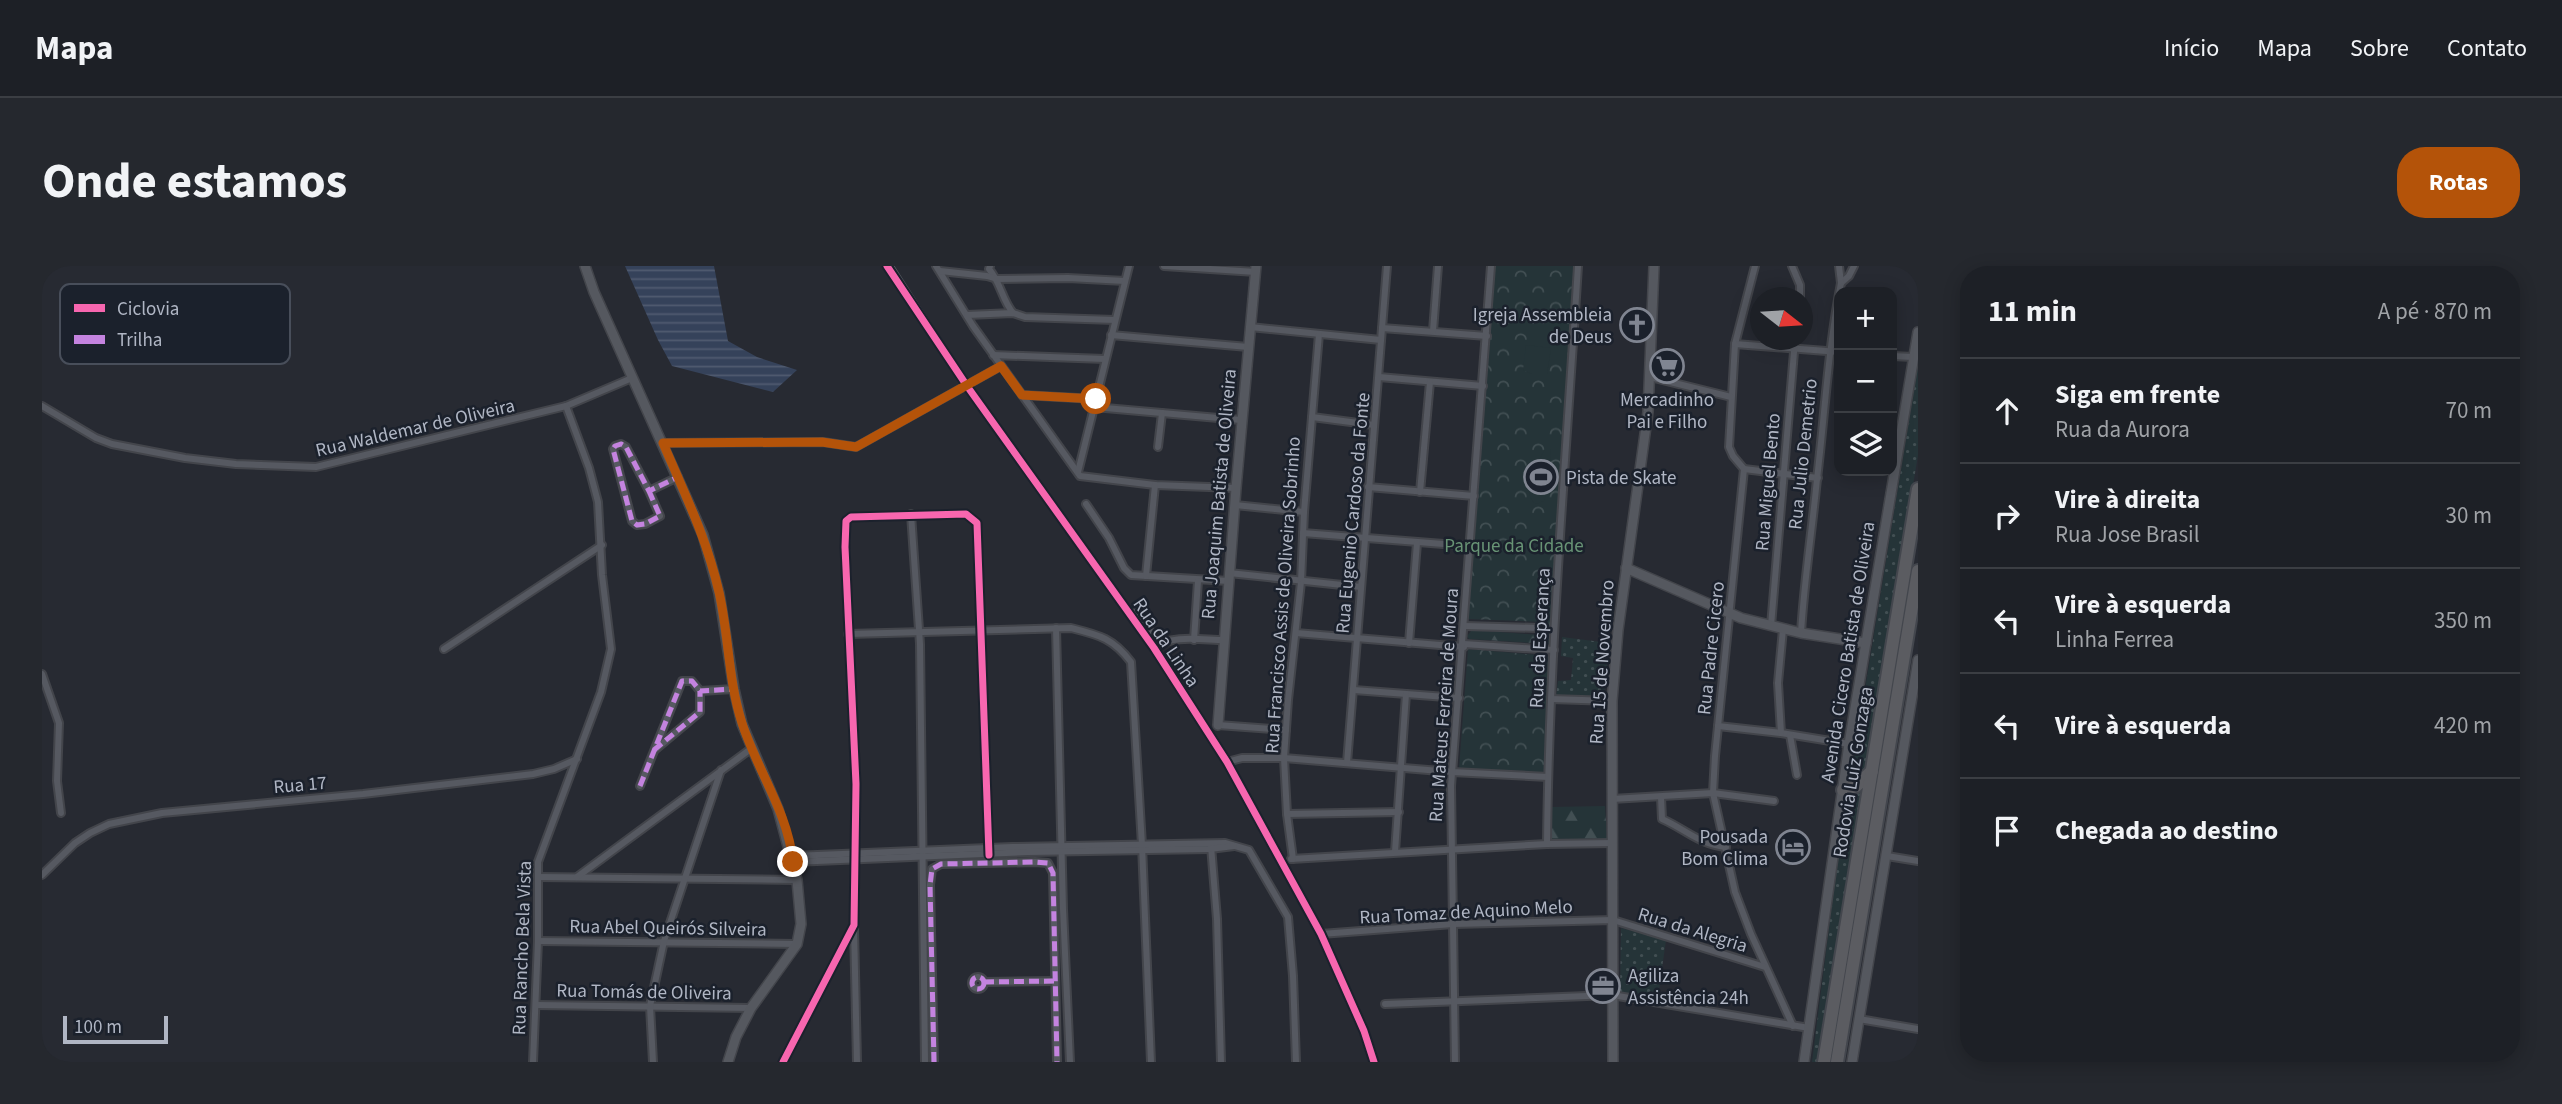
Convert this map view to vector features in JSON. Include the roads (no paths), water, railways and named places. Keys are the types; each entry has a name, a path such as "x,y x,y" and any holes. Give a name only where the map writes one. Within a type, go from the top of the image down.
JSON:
{"highway":[{"name":"Rodovia Luiz Gonzaga","path":"1824,1062 1918,489"},
{"name":"Rodovia Luiz Gonzaga","path":"1837,1062 1918,571"},
{"path":"1843,790 1856,786 1872,771"}],"main road":[{"path":"585,266 594,292 703,535 719,593 742,724 778,809 797,880 801,924 797,944 751,1007 736,1037 728,1062"},
{"name":"Rua 15 de Novembro","path":"1613,1062 1612,701 1650,377 1654,266"},
{"name":"Rua Joaquim Batista de Oliveira","path":"1218,725 1241,420 1256,269"},
{"name":"Avenida Cicero Batista de Oliveira","path":"1804,1062 1849,744 1918,332"},
{"path":"1626,568 1729,614 1801,634 1866,643"},
{"path":"1852,1062 1915,696 1918,660"}],"street":[{"name":"Rua da Linha","path":"887,266 967,386 1156,646 1227,762 1237,785 1321,934 1364,1031 1374,1062"},
{"path":"990,266 989,270 997,279 1013,313"},
{"path":"1078,472 1129,266"},
{"path":"1164,266 1256,269"},
{"name":"Rua Eugenio Cardoso da Fonte","path":"1346,763 1387,266"},
{"path":"1433,331 1438,266"},
{"name":"Rua Mateus Ferreira de Moura","path":"1455,1062 1452,772 1464,645 1491,266"},
{"name":"Rua da Esperança","path":"1547,844 1562,480 1578,266"},
{"path":"1755,266 1735,344 1729,447 1744,469 1818,478"},
{"path":"1792,266 1800,287"},
{"path":"1839,266 1841,283"},
{"path":"1841,283 1849,276 1854,266"},
{"path":"938,269 987,275 997,279 1068,278 1125,281"},
{"path":"938,269 993,355 1083,477 1155,485 1236,488"},
{"name":"Rua Julio Demetrio","path":"1801,634 1804,578 1818,478 1829,351 1841,283"},
{"path":"967,315 1013,313 1025,317 1115,320"},
{"path":"1250,327 1381,340"},
{"path":"1382,328 1486,336"},
{"name":"Rua Francisco Assis de Oliveira Sobrinho","path":"1293,859 1284,758 1301,582 1319,334"},
{"path":"1111,335 1248,347"},
{"path":"1735,344 1750,345"},
{"name":"Rua Miguel Bento","path":"1770,626 1794,350"},
{"path":"1812,350 1834,352"},
{"path":"993,355 1105,359"},
{"path":"1897,356 1913,357"},
{"path":"663,443 822,442 856,447 1001,366"},
{"path":"1379,377 1483,386"},
{"path":"1650,377 1731,397"},
{"name":"Rua Waldemar de Oliveira","path":"42,406 96,438 112,444 217,462 309,468 566,407 632,378"},
{"path":"1420,492 1430,382"},
{"path":"1022,395 1241,420"},
{"name":"Rua Rancho Bela Vista","path":"533,1062 540,855 578,759 611,654 611,633 602,575 600,511 566,407"},
{"path":"1158,447 1163,413"},
{"path":"1312,417 1374,425"},
{"path":"621,444 626,447 649,491 660,515 651,522 637,526 631,517 613,449 615,446 621,444"},
{"name":"Rua Padre Cicero","path":"1744,469 1713,793 1741,909 1793,1026"},
{"path":"649,491 678,477"},
{"path":"1146,576 1155,485"},
{"path":"1368,487 1474,496"},
{"path":"1086,504 1128,573 1135,576 1198,581 1229,577 1361,587"},
{"path":"1235,505 1304,512"},
{"path":"911,514 919,633 925,1062"},
{"path":"857,1062 854,925 856,784 848,634 846,521 850,517 966,514 977,523 988,851"},
{"path":"1303,533 1469,546"},
{"path":"1409,643 1418,542"},
{"path":"444,649 602,545"},
{"path":"1194,640 1198,581"},
{"path":"1137,611 1156,646 1194,640 1224,640"},
{"path":"1465,626 1538,628"},
{"path":"1056,628 1070,1062"},
{"path":"848,634 1071,628 1102,635 1121,648 1131,662 1150,1062"},
{"path":"1781,733 1778,683 1783,629"},
{"path":"1296,633 1409,643 1554,650"},
{"path":"42,674 59,723 57,781 61,813"},
{"path":"640,786 679,684 686,680 692,681 700,691 700,712 654,750"},
{"path":"700,691 734,689"},
{"path":"1354,690 1459,698"},
{"path":"1395,852 1406,694"},
{"path":"1551,699 1612,701"},
{"path":"1218,725 1286,730"},
{"path":"1718,726 1849,744"},
{"path":"1790,735 1797,775"},
{"path":"577,877 752,748"},
{"path":"1227,762 1251,758 1284,758 1548,777"},
{"name":"Rua 17","path":"42,875 90,832 135,818 533,774 578,759"},
{"path":"653,1062 650,1006 664,941 720,770"},
{"path":"1612,799 1713,793 1774,801"},
{"path":"1661,797 1662,820 1681,827 1698,841 1726,847"},
{"path":"1287,814 1399,812"},
{"path":"1282,862 1395,852 1613,843"},
{"path":"1211,846 1217,919 1221,1062"},
{"path":"793,859 1211,846 1236,846 1249,850 1288,917 1296,1062"},
{"path":"1887,856 1918,861"},
{"path":"934,1062 930,885 933,866 1035,862 1046,862 1050,865 1054,878 1057,1062"},
{"path":"538,877 797,880"},
{"name":"Rua Tomaz de Aquino Melo","path":"1321,934 1453,925 1613,920"},
{"name":"Rua da Alegria","path":"1613,920 1765,967"},
{"path":"783,1062 854,925"},
{"name":"Rua Abel Queirós Silveira","path":"538,941 797,944"},
{"path":"984,982 1054,981"},
{"path":"1385,1004 1612,995 1809,1028"},
{"name":"Rua Tomás de Oliveira","path":"536,1005 751,1007"},
{"path":"1859,1019 1918,1029"}],"water":[{"path":"625,266 714,266 728,341 757,357 797,370 773,392 672,366"}],"railway":[{"path":"892,266 968,385 1162,659 1233,773 1322,935 1349,997 1372,1062"}],"place":[{"name":"Igreja Assembleia de Deus","path":"1637,325"},
{"name":"Mercadinho Pai e Filho","path":"1667,366"},
{"name":"Pista de Skate","path":"1541,477"},
{"name":"Pousada Bom Clima","path":"1793,847"},
{"name":"Agiliza Assistência 24h","path":"1603,986"}],"park label":[{"name":"Parque da Cidade","path":"1514,545"}]}
